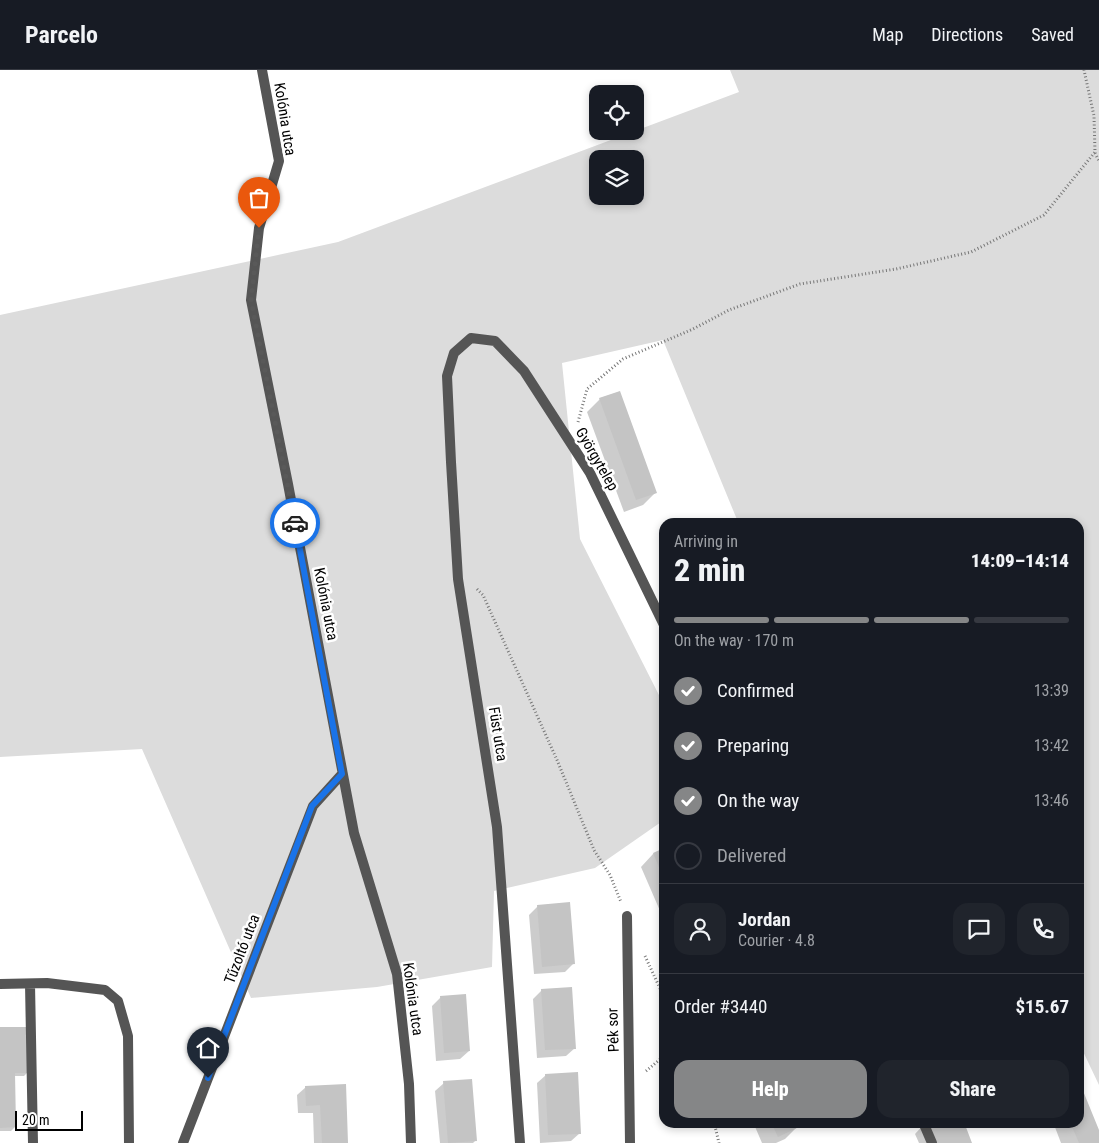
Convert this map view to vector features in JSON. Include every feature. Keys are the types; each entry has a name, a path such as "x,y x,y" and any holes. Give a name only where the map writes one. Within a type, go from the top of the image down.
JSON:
{"street":[{"name":"Kolónia utca","path":"262,70 279,161 259,228 251,300 354,833 396,974 409,1084 411,1143"},
{"name":"Györgytelep","path":"471,338 495,341 524,371 590,474 659,615"},
{"name":"Füst utca","path":"471,338 454,353 447,376 458,568 497,827 520,1143"},
{"name":"Tűzoltó utca","path":"183,1143 312,806 342,774"},
{"name":"Pék sor","path":"626,916 630,1143"},
{"path":"0,984 30,984 105,990 118,1001 128,1036 129,1143"},
{"path":"30,984 33,1143"},
{"path":"926,1128 932,1143"}],"path":[{"path":"1084,70 1094,116 1095,152 1099,161"},
{"path":"578,453 578,418 587,388 623,359 693,329 729,310 800,284 896,269 971,252 1044,215 1095,152"},
{"path":"458,568 483,595 558,760 594,850 610,875 626,916"},
{"path":"715,1128 719,1143"}],"shaded area":[{"path":"730,70 1099,70 1099,1085 1084,1054 1084,518 736,518 663,340 562,363 580,539 659,695 659,823 595,868 494,891 492,967 377,987 251,998 142,749 0,757 0,315 338,242 611,140 644,140 644,128 739,92"}],"building":[{"path":"620,391 657,493 636,500 599,398"},
{"path":"659,850 659,867 653,853"},
{"path":"570,902 575,964 542,967 537,905"},
{"path":"572,987 576,1049 545,1050 541,989"},
{"path":"466,994 470,1051 444,1053 440,996"},
{"path":"0,1027 29,1027 29,1073 15,1073 16,1127 0,1128"},
{"path":"578,1072 581,1134 548,1135 545,1074"},
{"path":"472,1079 477,1141 448,1143 443,1081"},
{"path":"346,1084 348,1143 322,1143 320,1105 306,1106 305,1086"},
{"path":"1084,1093 1099,1130 1099,1143 1079,1143 1073,1128 1084,1128"},
{"path":"774,1128 797,1128 778,1137"},
{"path":"931,1128 966,1128 972,1143 937,1143"}],"way so far":[{"path":"259,228 251,300 295,523"}],"route":[{"path":"208,1078 312,806 342,774 295,523"}]}
